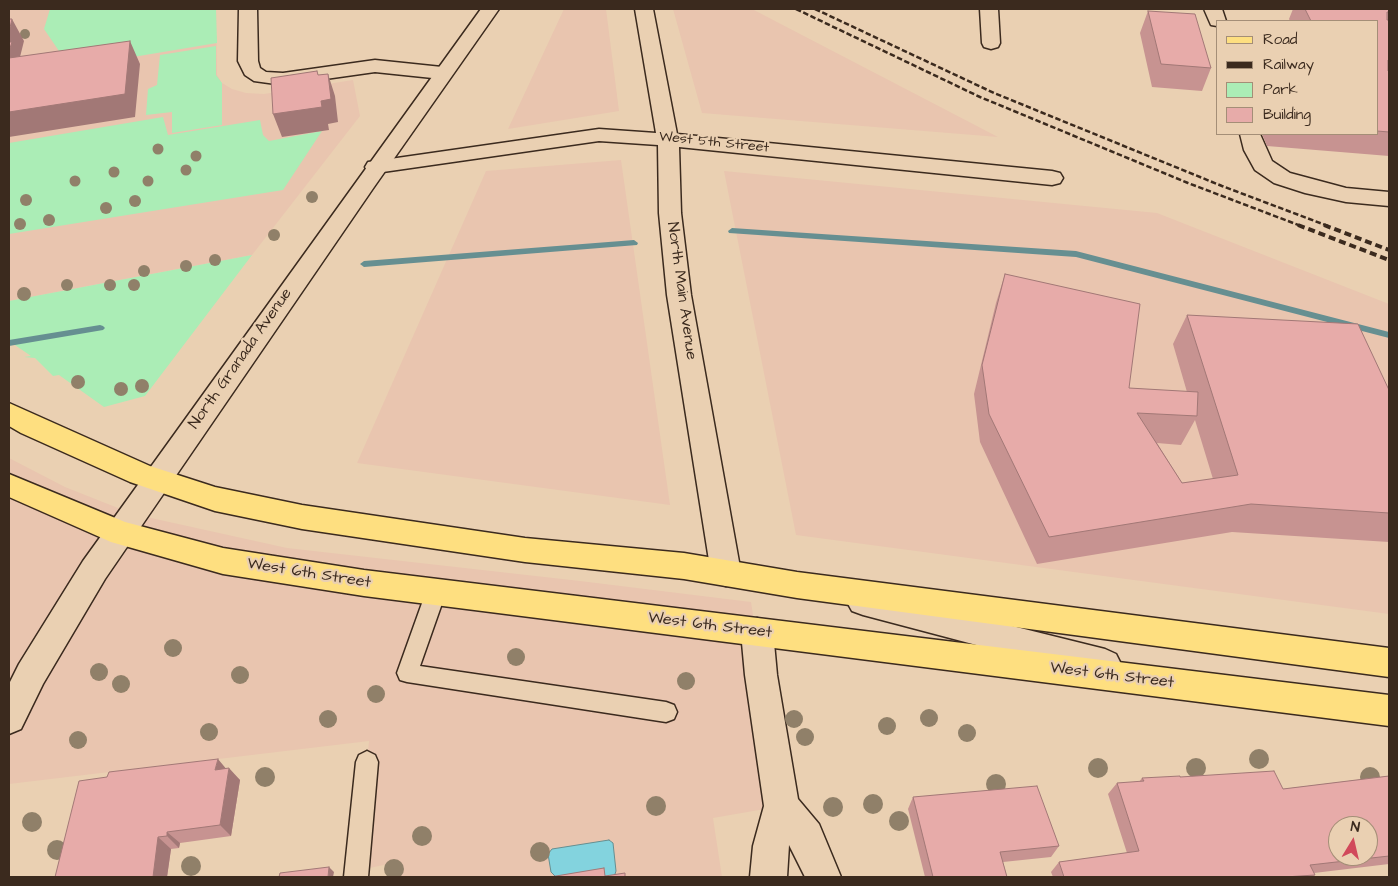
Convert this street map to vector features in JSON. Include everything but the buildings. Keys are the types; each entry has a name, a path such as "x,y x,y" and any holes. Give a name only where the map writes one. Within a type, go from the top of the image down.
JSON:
{"main road":[{"name":"West 6th Street","path":"9,413 31,426 90,453 157,479 216,498 302,517 524,550 726,572 797,585 1389,663"},
{"name":"West 6th Street","path":"9,485 120,533 223,561 436,592 1304,700"}],"street":[{"path":"248,9 248,61 252,71 260,77 283,79 375,66 442,73"},
{"name":"North Granada Avenue","path":"9,718 31,674 85,585 120,533 442,73 490,9"},
{"name":"North Main Avenue","path":"644,9 668,138 670,213 680,295 726,572"},
{"path":"988,9 991,43"},
{"name":"West 5th Street","path":"376,167 578,137 608,135 668,138 1052,178"},
{"path":"1250,135 1255,150 1263,165 1282,178 1313,188 1346,195 1389,199"},
{"name":"West 6th Street","path":"797,585 1084,660 1304,700 1389,712"},
{"path":"758,632 761,675 782,806 771,846 770,877"},
{"path":"782,806 806,837 823,877"}],"lane":[{"path":"436,592 407,673 666,712"},
{"path":"356,877 367,762"}],"shaded area":[{"path":"9,9 216,9 217,75 222,83 232,89 246,93 264,94 353,80 360,116 252,255 9,301"},
{"path":"564,9 606,9 619,111 508,129"},
{"path":"673,9 752,9 998,137 702,113"},
{"path":"621,160 670,505 357,463 486,171"},
{"path":"724,171 1157,213 1389,304 1389,614 796,535"},
{"path":"9,458 65,487 133,514 287,548 751,602 782,806 713,818 722,877 387,877 388,864 356,871 369,741 9,784"}],"green space":[{"path":"50,9 216,9 217,43 121,59 59,51 44,29"},
{"path":"216,46 216,75 222,83 222,125 172,133 172,112 146,115 148,89 157,85 160,55"},
{"path":"163,117 168,135 260,120 263,135 269,141 322,131 283,190 9,234 9,143"},
{"path":"252,255 145,396 104,407 59,375 53,376 35,358 24,357 31,356 9,341 9,301"}],"water":[{"path":"609,840 613,843 616,871 614,877 556,877 551,872 548,854 552,849"}],"waterway":[{"path":"732,231 1076,254 1389,335"},
{"path":"364,264 634,243"},
{"path":"9,343 100,328"}],"railway":[{"path":"796,9 980,97 1188,183 1301,226"},
{"path":"815,9 994,93 1222,186 1328,226"},
{"path":"1298,225 1389,260"},
{"path":"1324,225 1389,250"}]}
